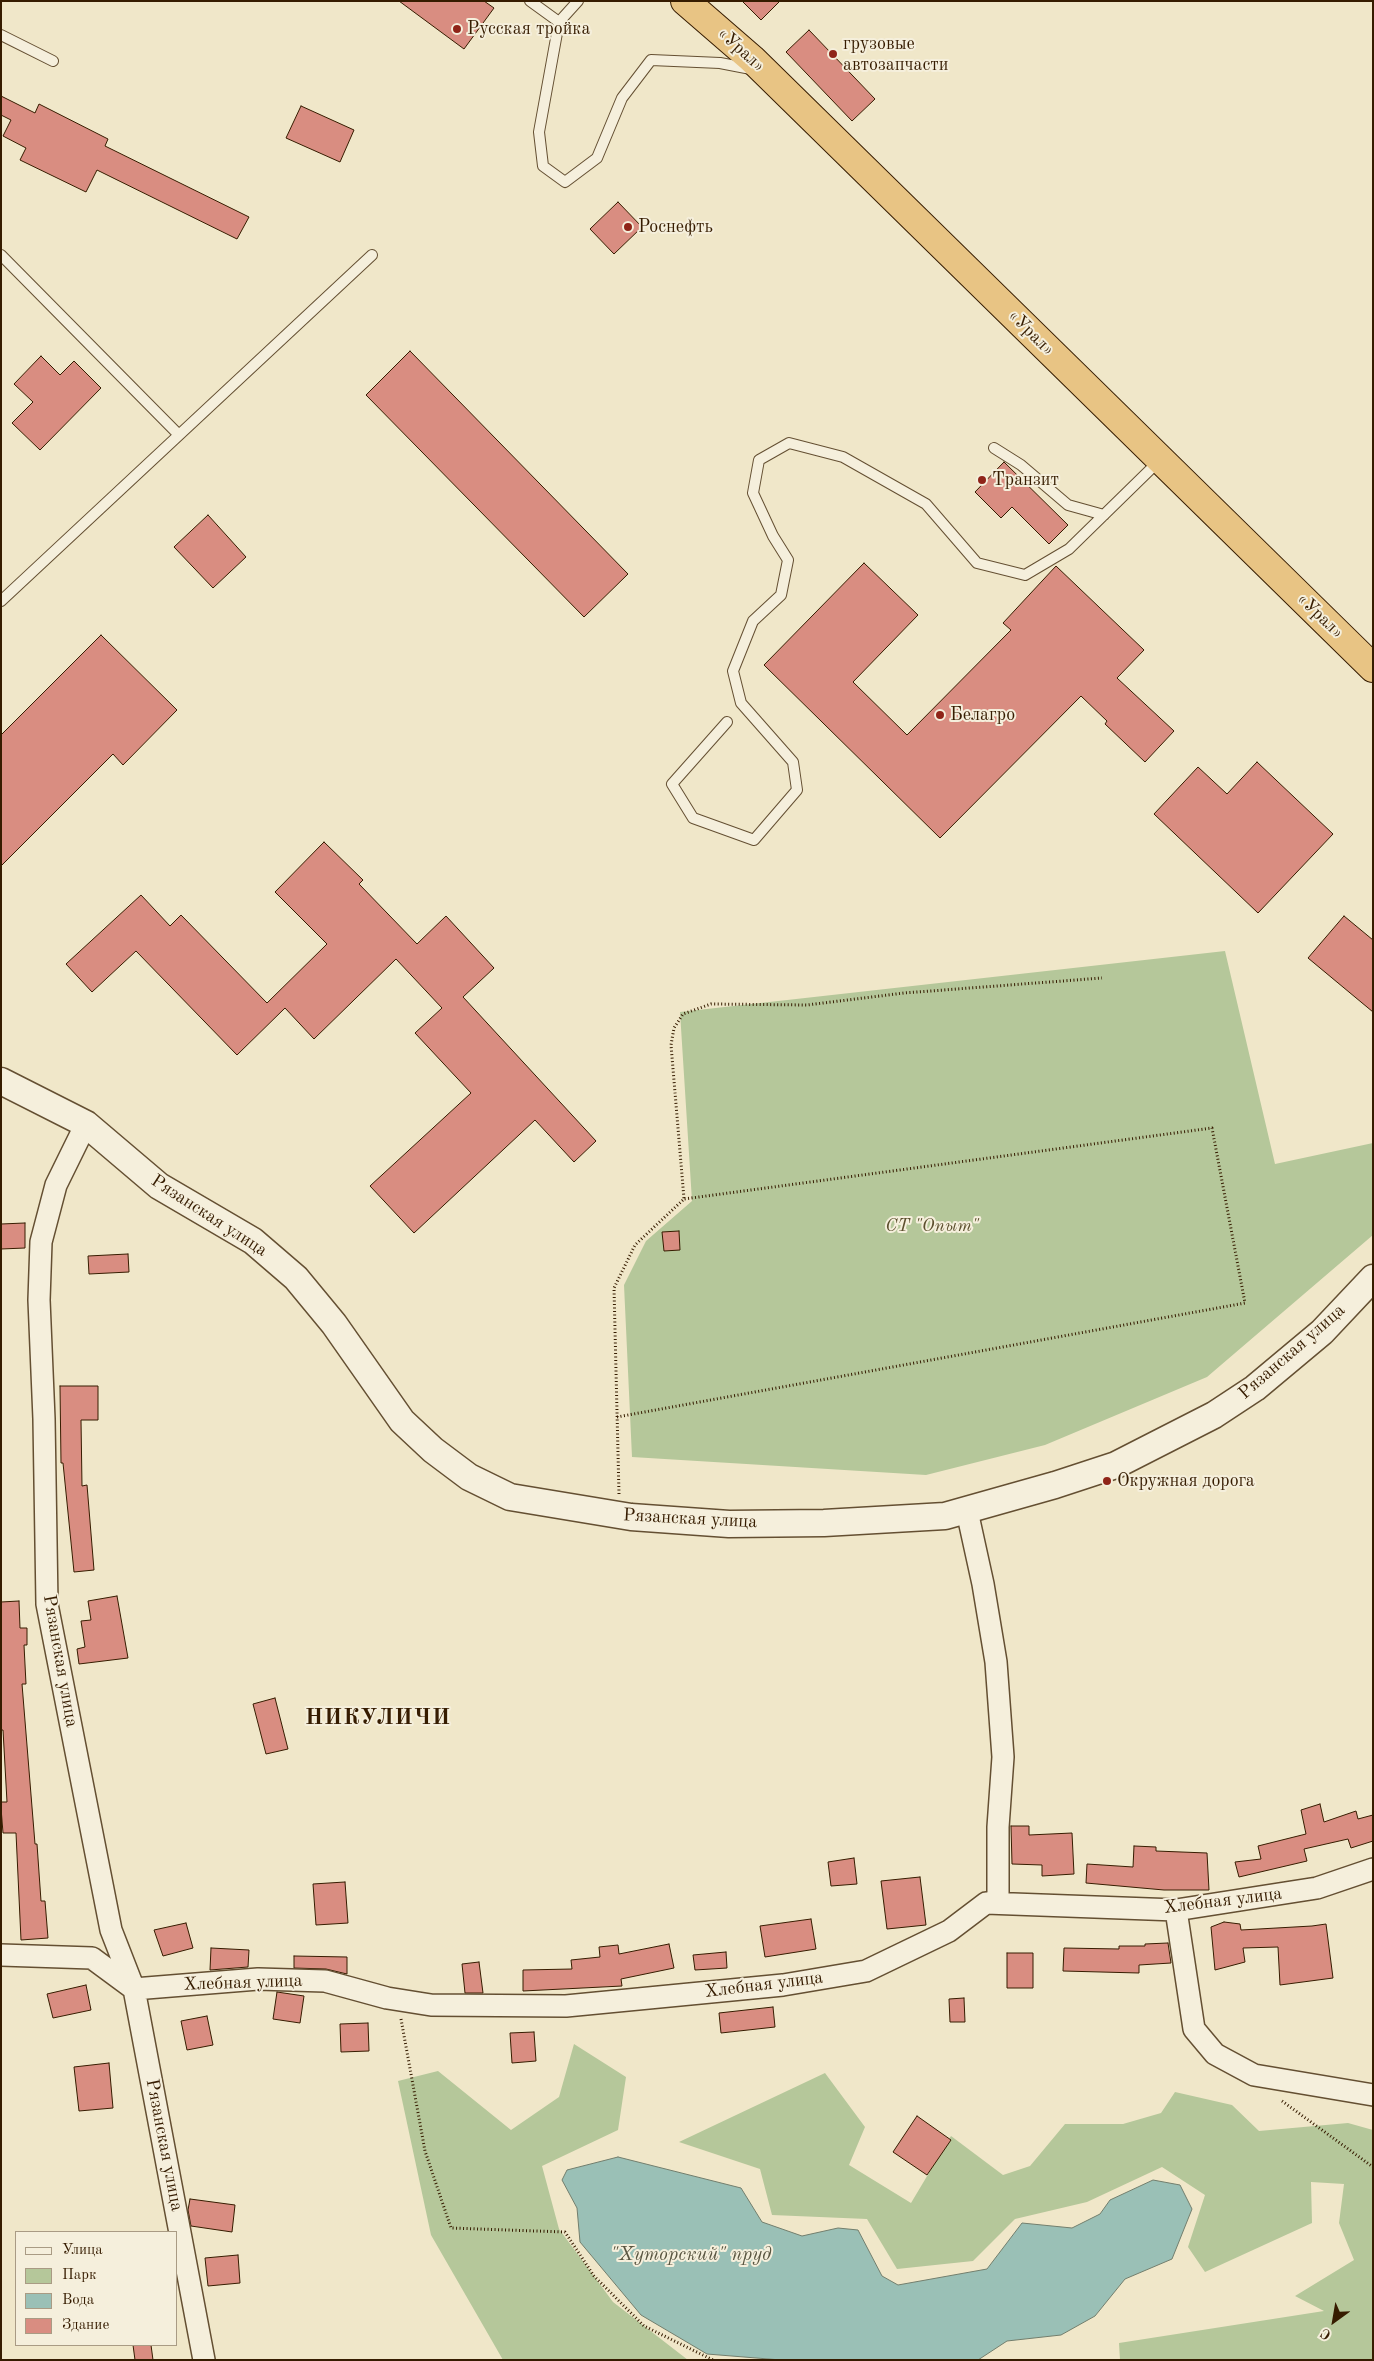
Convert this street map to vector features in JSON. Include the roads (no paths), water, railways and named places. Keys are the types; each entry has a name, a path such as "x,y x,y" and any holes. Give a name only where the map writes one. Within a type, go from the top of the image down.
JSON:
{"highway":[{"name":"«Урал»","path":"685,1 765,71 1373,668"}],"street":[{"name":"Рязанская улица","path":"1,1081 86,1124 159,1186 253,1241 296,1278 334,1324 402,1421 433,1450 469,1478 510,1497 619,1515 729,1524 824,1523 945,1516 967,1511 1116,1465 1214,1415 1255,1388 1314,1338 1370,1285"},
{"name":"Рязанская улица","path":"86,1124 56,1185 41,1242 39,1300 44,1419 47,1604 111,1930 134,1989 204,2360"},
{"path":"967,1511 983,1584 996,1662 1003,1757 998,1827 998,1903"},
{"name":"Хлебная улица","path":"134,1989 258,1978 325,1981 397,1999 431,2004 566,2006 783,1985 866,1971 949,1931 986,1903 1176,1910 1317,1888 1373,1869"},
{"path":"1176,1910 1194,2028 1215,2054 1254,2075 1373,2095"},
{"path":"1,1955 92,1958 134,1989"}],"lane":[{"path":"530,1 559,22"},
{"path":"578,1 559,22 539,132 542,166 565,182 597,158 622,98 651,60 720,63 765,71"},
{"path":"1,35 53,61"},
{"path":"1,255 179,435"},
{"path":"1,601 372,255"},
{"path":"727,722 672,784 693,818 754,840 797,790 793,762 741,703 733,670 753,621 781,595 788,560 773,536 753,493 759,460 789,443 843,457 926,504 977,563 1025,575 1069,549 1160,460"},
{"path":"994,448 1021,466 1068,505 1104,515"}],"water":[{"name":"\"Хуторский\" пруд","path":"618,2157 741,2188 762,2222 802,2236 838,2228 858,2230 882,2276 898,2285 987,2269 1022,2223 1072,2228 1100,2214 1110,2200 1153,2180 1180,2185 1192,2209 1172,2259 1125,2279 1095,2316 1061,2335 1007,2341 978,2360 781,2360 707,2354 641,2315 580,2242 577,2208 562,2180 567,2170"}],"place":[{"name":"Русская тройка","path":"457,29"},
{"name":"грузовые автозапчасти","path":"833,54"},
{"name":"Роснефть","path":"628,227"},
{"name":"Транзит","path":"982,480"},
{"name":"Белагро","path":"940,715"},
{"name":"Окружная дорога","path":"1107,1481"}],"district":[{"name":"НИКУЛИЧИ","path":"378,1718"}],"park label":[{"name":"СТ \"Опыт\"","path":"932,1226"}]}
